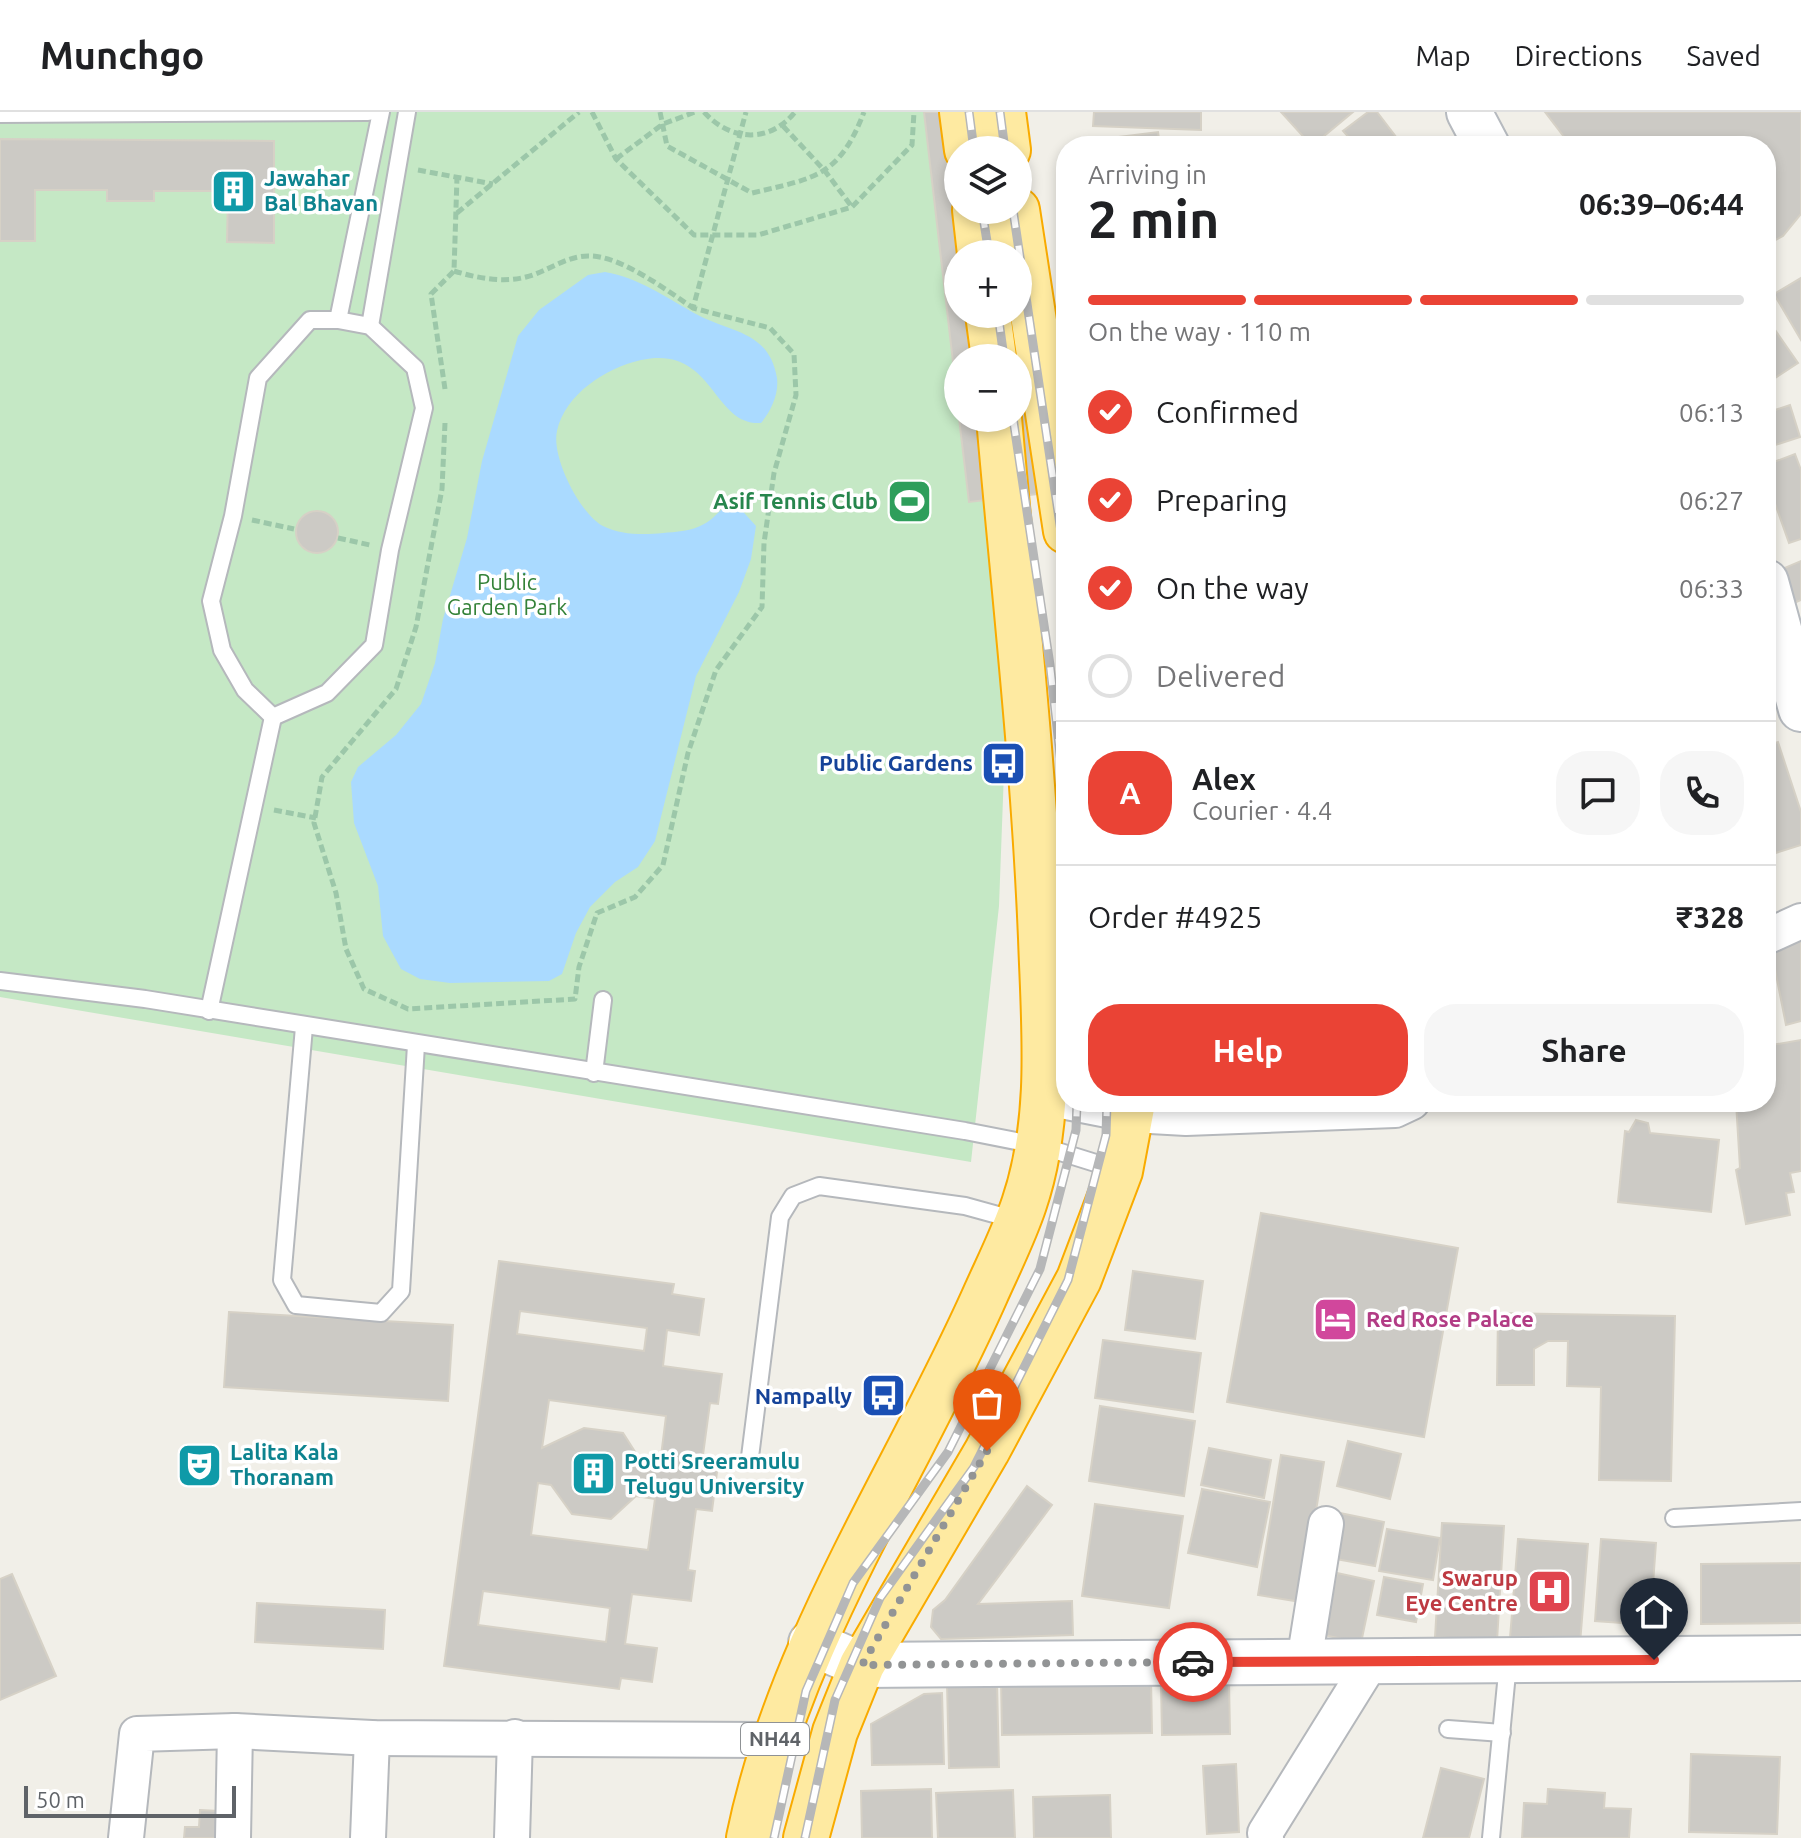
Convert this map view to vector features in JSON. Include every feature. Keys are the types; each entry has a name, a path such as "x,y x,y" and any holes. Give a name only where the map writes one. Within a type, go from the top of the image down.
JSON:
{"highway":[{"path":"962,112 965,136"},
{"path":"1003,112 1006,136"},
{"path":"1019,224 1056,465"},
{"name":"NH44","path":"1000,432 1035,795 1043,1012 1056,1084"},
{"name":"NH44","path":"749,1838 775,1740 811,1643 958,1356 1017,1221 1056,1108"},
{"name":"NH44","path":"806,1838 835,1732 862,1665 987,1451 1079,1279 1120,1171 1132,1112"}],"main road":[{"path":"1469,112 1482,136"},
{"path":"1776,618 1801,709"},
{"path":"811,1643 862,1665 1370,1664 1801,1658"}],"street":[{"path":"1776,932 1801,921"},
{"path":"1154,1112 1186,1118 1343,1112"},
{"path":"1304,1662 1326,1524"},
{"path":"1266,1838 1265,1833 1370,1664"},
{"path":"126,1838 137,1734 235,1731 372,1738 775,1740"},
{"path":"233,1838 235,1731"},
{"path":"512,1838 515,1737"},
{"path":"368,1838 372,1738"}],"lane":[{"path":"0,114 368,112"},
{"path":"338,320 381,112"},
{"path":"370,326 407,112"},
{"path":"310,320 338,320 370,326 415,368 424,408 390,550 374,645 327,693 273,717 245,690 222,650 211,601 233,516 258,378 310,320"},
{"path":"209,1011 273,717"},
{"path":"0,981 209,1011 1041,1146 1120,1171"},
{"path":"594,1073 603,1000"},
{"path":"304,1027 282,1280 296,1305 381,1313 401,1291 416,1045"},
{"path":"750,1457 780,1217 793,1196 819,1186 965,1206 1017,1221"},
{"path":"1674,1518 1801,1511"},
{"path":"1491,1838 1508,1662"},
{"path":"1448,1729 1502,1733"}],"path":[{"path":"456,213 579,112"},
{"path":"592,112 616,159 694,235 758,235 852,207 912,145 914,112"},
{"path":"660,112 667,146 752,193 817,178 851,146 864,112"},
{"path":"616,159 663,124 695,112"},
{"path":"704,112 714,123 739,135 759,135 783,126 795,112"},
{"path":"693,308 746,112"},
{"path":"783,126 825,171 852,207"},
{"path":"397,167 493,184"},
{"path":"446,397 431,294 454,271 457,177"},
{"path":"445,412 442,489 412,640 396,689 322,777 314,823 336,893 346,949 364,989 408,1009 575,999 579,967 597,913 635,897 663,865 688,753 716,670 762,607 764,543 774,473 796,395 794,354 770,328 693,308 647,276 591,256 557,263 526,278 483,279 454,271"},
{"path":"233,516 294,529"},
{"path":"338,538 390,550"},
{"path":"254,806 316,818"}],"green space":[{"name":"Public Garden Park","path":"0,112 949,112 951,136 944,136 944,224 956,224 957,240 944,240 944,328 958,328 958,344 944,344 944,432 983,432 1008,664 999,906 971,1162 0,997"}],"water":[{"path":"605,272 640,283 694,313 757,342 773,362 777,390 771,408 761,423 745,420 732,412 698,374 684,364 665,358 641,360 614,369 578,394 561,418 556,442 569,484 594,520 624,533 689,530 707,522 728,505 738,506 756,526 751,559 739,592 696,676 655,841 638,867 615,882 590,907 576,933 562,974 549,981 450,983 420,979 401,969 383,936 378,886 354,823 351,782 358,767 396,735 421,704 435,663 443,619 467,538 482,461 518,336 539,310 588,275"}],"building":[{"path":"924,112 1020,112 1023,136 944,136 944,224 1032,224 1032,218 1056,429 1056,492 969,502 961,432 1032,432 1032,344 951,344 949,328 1032,328 1032,240 944,240 944,284"},
{"path":"1094,112 1201,112 1201,130 1093,126"},
{"path":"1281,112 1353,112 1324,136 1303,136"},
{"path":"1368,112 1377,112 1395,136 1348,136 1343,131"},
{"path":"1545,112 1801,112 1801,214 1783,236 1776,240 1776,136 1563,136"},
{"path":"1158,132 1159,136 1126,136"},
{"name":"Jawahar Bal Bhavan","path":"0,139 274,141 274,243 227,242 228,191 154,191 154,201 107,201 107,190 35,190 35,241 0,241"},
{"path":"1801,278 1801,340 1776,297 1776,293"},
{"path":"1776,331 1798,363 1776,377"},
{"path":"1790,405 1800,437 1776,445 1776,410"},
{"path":"1795,454 1801,470 1801,539 1789,543 1776,506 1776,461"},
{"path":"317,511 332,517 338,532 332,547 317,553 302,547 296,532 302,517"},
{"path":"1801,561 1801,600 1790,605 1776,572"},
{"path":"1776,743 1801,812 1801,845 1776,853"},
{"path":"1801,937 1801,1021 1786,1025 1776,974 1776,943"},
{"path":"1801,1040 1801,1171 1790,1173 1794,1192 1786,1193 1790,1215 1746,1224 1736,1170 1740,1168 1737,1112 1776,1112 1776,1044"},
{"path":"1636,1120 1648,1123 1650,1133 1719,1140 1711,1212 1618,1202 1625,1131 1629,1132"},
{"path":"1261,1213 1458,1248 1424,1437 1227,1402"},
{"name":"Potti Sreeramulu Telugu University","path":"499,1261 674,1284 672,1294 704,1299 699,1335 667,1330 663,1366 722,1374 718,1404 710,1403 702,1462 718,1464 712,1511 696,1509 688,1570 695,1571 691,1601 632,1594 625,1644 657,1648 652,1682 621,1678 619,1689 444,1666","holes":["520,1311 647,1328 644,1351 517,1334","549,1400 666,1416 660,1464 641,1461 623,1433 584,1428 542,1448","538,1483 551,1485 572,1514 611,1519 636,1496 655,1499 648,1550 531,1535","483,1591 610,1608 606,1642 478,1625"]},
{"path":"1133,1271 1203,1281 1195,1339 1125,1330"},
{"path":"229,1312 453,1325 448,1401 224,1387"},
{"path":"1498,1313 1675,1316 1671,1481 1599,1480 1601,1387 1567,1386 1568,1341 1548,1341 1534,1349 1534,1385 1497,1385"},
{"path":"1103,1340 1201,1353 1193,1412 1095,1398"},
{"path":"1100,1406 1195,1421 1184,1496 1089,1481"},
{"path":"1348,1441 1401,1454 1390,1499 1337,1486"},
{"path":"1209,1448 1271,1460 1264,1498 1201,1485"},
{"path":"1281,1455 1324,1462 1301,1602 1258,1595"},
{"path":"1027,1486 1052,1505 978,1604 1072,1601 1073,1635 941,1639 931,1627 933,1610 945,1600"},
{"path":"1202,1489 1270,1502 1257,1567 1188,1553"},
{"path":"1095,1504 1183,1516 1169,1608 1082,1596"},
{"path":"1340,1513 1384,1522 1375,1566 1330,1558"},
{"path":"1442,1523 1504,1526 1497,1641 1435,1637"},
{"path":"1387,1529 1440,1538 1433,1580 1379,1571"},
{"name":"Swarup Eye Centre","path":"1518,1539 1588,1544 1580,1644 1510,1638"},
{"path":"1601,1539 1656,1543 1650,1625 1595,1621"},
{"path":"1801,1563 1801,1623 1701,1624 1701,1564"},
{"path":"1337,1573 1374,1581 1361,1643 1324,1635"},
{"path":"12,1574 56,1676 0,1700 0,1579"},
{"path":"1384,1577 1423,1584 1416,1622 1377,1615"},
{"path":"257,1603 385,1610 383,1649 255,1642"},
{"path":"1151,1676 1152,1733 1002,1735 1001,1679"},
{"path":"1229,1681 1230,1734 1162,1735 1161,1683"},
{"path":"997,1682 999,1767 949,1768 947,1683"},
{"path":"942,1693 944,1764 872,1765 871,1724 924,1694"},
{"path":"1691,1754 1780,1757 1777,1834 1689,1832"},
{"path":"1236,1764 1239,1832 1207,1834 1203,1766"},
{"path":"1441,1768 1484,1779 1469,1838 1423,1838"},
{"path":"931,1789 932,1838 862,1838 861,1791"},
{"path":"1548,1789 1605,1793 1604,1808 1631,1809 1629,1838 1522,1838 1524,1803 1547,1804"},
{"path":"1013,1790 1015,1838 938,1838 936,1793"},
{"path":"1110,1795 1111,1838 1034,1838 1033,1797"},
{"path":"200,1810 218,1811 217,1838 184,1838 185,1827 199,1827"}],"railway":[{"path":"969,112 972,136"},
{"path":"1000,112 1003,136"},
{"path":"984,224 987,240"},
{"path":"1015,224 1056,498"},
{"path":"1000,328 1002,344"},
{"path":"1015,432 1056,718"},
{"path":"774,1838 806,1691 853,1583 948,1452 1040,1269 1076,1130 1077,1112"},
{"path":"805,1838 835,1700 880,1598 974,1467 1068,1280 1106,1135 1107,1112"}],"way so far":[{"path":"987,1451 862,1665 1193,1662"}],"place":[{"name":"Jawahar Bal Bhavan","path":"233,191"},
{"name":"Asif Tennis Club","path":"909,501"},
{"name":"Public Gardens","path":"1004,763"},
{"name":"Red Rose Palace","path":"1335,1319"},
{"name":"Nampally","path":"883,1396"},
{"name":"Lalita Kala Thoranam","path":"199,1465"},
{"name":"Potti Sreeramulu Telugu University","path":"593,1474"},
{"name":"Swarup Eye Centre","path":"1549,1591"}],"route":[{"path":"1193,1662 1370,1664 1654,1660"}]}
